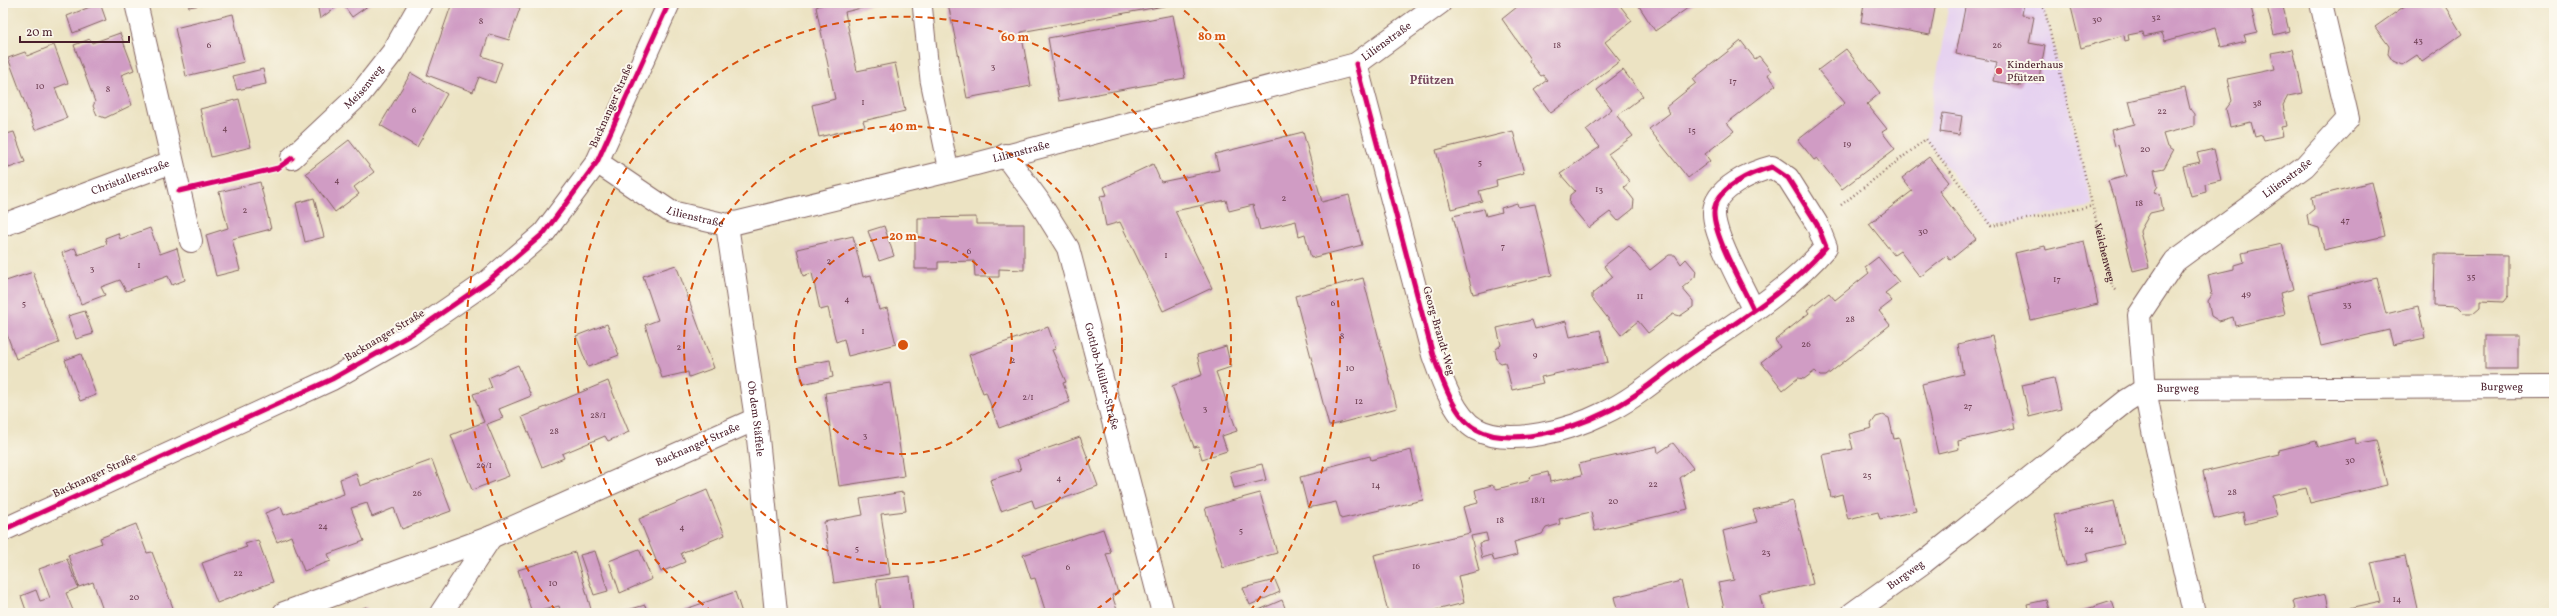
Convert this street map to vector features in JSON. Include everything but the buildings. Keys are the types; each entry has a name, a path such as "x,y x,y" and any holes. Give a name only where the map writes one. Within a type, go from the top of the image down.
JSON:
{"street":[{"name":"Christallerstraße","path":"3,224 172,162 136,3"},
{"name":"Meisenweg","path":"292,158 360,94 393,52 421,3"},
{"name":"Backnanger Straße","path":"3,530 332,379 410,335 488,281 544,233 597,162 669,3"},
{"name":"Lilienstraße","path":"597,162 671,212 727,225 949,171 1005,155 1356,64 1440,3"},
{"name":"Lilienstraße","path":"2139,315 2174,261 2305,166 2348,119 2322,3"},
{"name":"Georg-Brandt-Weg","path":"1356,64 1433,355 1445,388 1460,413 1475,429 1500,438 1524,436 1554,430 1604,413 1753,309 1811,265 1826,247 1817,224 1788,178 1772,167 1753,171 1724,191 1714,212 1720,239 1753,309"},
{"name":"Gottlob-Müller-Straße","path":"1005,155 1038,200 1068,248 1163,613"},
{"path":"172,162 191,241"},
{"name":"Ob dem Stäffele","path":"727,225 756,419 776,613"},
{"path":"2139,315 2145,389 2194,613"},
{"name":"Burgweg","path":"1853,613 1924,562 2126,401 2145,389 2554,387"},
{"name":"Backnanger Straße","path":"284,613 491,537 756,419"},
{"path":"441,613 491,537"}],"lane":[{"path":"922,3 930,80 949,171"}],"path":[{"path":"1817,224 1926,139 1991,226 2093,206"}],"shaded area":[{"name":"Kinderhaus Pfützen","path":"1949,3 2043,3 2093,206 1991,226 1926,139"}],"cycle path":[{"path":"3,530 332,379 410,335 488,281 544,233 597,162 669,3"},
{"path":"1356,64 1433,355 1449,396 1461,415 1476,429 1505,437 1523,437 1575,425 1615,408 1636,395 1686,357 1741,320 1795,279 1826,247 1817,224 1788,178 1772,167 1764,169 1736,182 1721,196 1716,203 1714,212 1718,234 1723,247 1753,309"},
{"path":"179,191 278,168 292,158"}],"place":[{"name":"Kinderhaus Pfützen","path":"1999,71"}],"district":[{"name":"Pfützen","path":"1432,81"}]}
